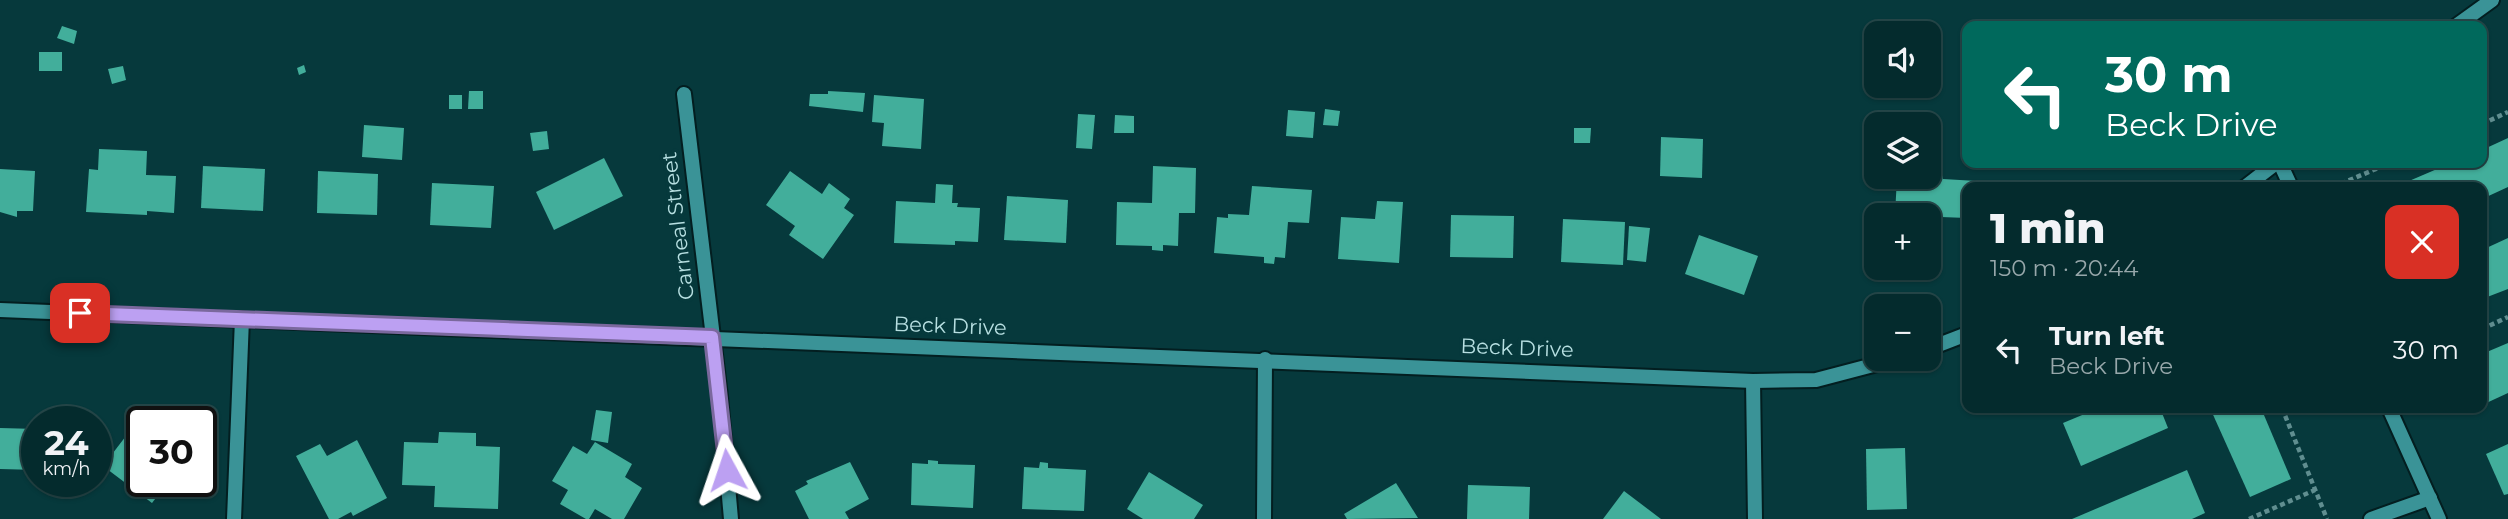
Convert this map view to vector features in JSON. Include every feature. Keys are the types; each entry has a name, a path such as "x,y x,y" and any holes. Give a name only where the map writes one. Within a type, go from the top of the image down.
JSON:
{"street":[{"path":"2463,21 2492,0"},
{"name":"Carneal Street","path":"684,94 731,519"},
{"path":"2252,182 2271,168"},
{"name":"Beck Drive","path":"0,310 1265,359 1753,381 1816,380 1864,367"},
{"path":"234,519 242,319"},
{"path":"1941,344 1962,336"},
{"path":"1264,519 1265,359"},
{"path":"1753,381 1755,519"},
{"path":"2391,413 2439,519"},
{"path":"2371,519 2430,498"}],"path":[{"path":"2487,122 2508,112"},
{"path":"2345,182 2378,168"},
{"path":"2487,327 2508,317"},
{"path":"2284,413 2327,519"},
{"path":"2249,519 2315,490"}],"building":[{"path":"62,26 77,31 74,44 57,38"},
{"path":"39,52 62,52 62,71 39,71"},
{"path":"304,65 306,72 299,75 297,68"},
{"path":"123,66 126,80 112,84 108,69"},
{"path":"469,91 483,91 483,109 468,109"},
{"path":"828,91 865,93 863,112 809,106 810,94 828,94"},
{"path":"449,95 462,95 462,109 449,109"},
{"path":"874,95 924,99 921,149 882,146 884,123 872,122"},
{"path":"1325,109 1340,111 1338,126 1323,125"},
{"path":"1288,110 1315,112 1313,138 1286,136"},
{"path":"1078,114 1095,115 1092,149 1076,148"},
{"path":"1115,115 1134,116 1134,133 1114,133"},
{"path":"364,125 404,128 402,160 362,157"},
{"path":"1574,128 1591,128 1590,143 1574,143"},
{"path":"547,131 549,149 533,151 530,133"},
{"path":"1661,137 1703,139 1702,178 1660,176"},
{"path":"2508,138 2508,187 2487,197 2487,182 2407,182 2439,168 2487,168 2487,148"},
{"path":"99,149 147,151 146,175 176,176 174,213 147,211 147,215 86,212 89,169 98,170"},
{"path":"604,158 623,196 554,230 536,192"},
{"path":"203,166 265,169 263,211 201,208"},
{"path":"1153,166 1196,168 1195,213 1179,213 1178,246 1163,245 1163,251 1152,250 1152,246 1116,245 1117,202 1152,203"},
{"path":"0,169 35,171 33,211 17,211 17,217 0,212"},
{"path":"318,171 378,174 377,215 317,213"},
{"path":"790,171 822,194 829,183 850,199 844,208 854,215 823,259 789,235 795,226 766,205"},
{"path":"1941,175 1943,179 1977,181 1962,182 1962,218 1941,217 1941,203 1896,203 1896,189 1941,189"},
{"path":"432,183 494,186 491,228 430,225"},
{"path":"936,184 953,185 952,203 958,203 957,207 980,208 978,242 955,241 955,245 894,243 896,201 935,203"},
{"path":"1252,186 1312,190 1309,223 1288,222 1285,258 1275,257 1274,264 1264,263 1264,257 1214,253 1217,217 1228,218 1228,214 1249,215"},
{"path":"1007,196 1068,200 1066,243 1004,240"},
{"path":"1377,201 1403,202 1399,263 1338,259 1341,217 1375,219"},
{"path":"1451,215 1514,216 1513,258 1450,257"},
{"path":"1563,219 1625,222 1623,265 1561,262"},
{"path":"1629,226 1650,228 1646,262 1627,260"},
{"path":"1699,235 1758,256 1744,295 1685,274"},
{"path":"2508,238 2508,289 2487,297 2487,248"},
{"path":"2508,343 2508,393 2487,403 2487,352"},
{"path":"596,410 612,412 608,443 591,440"},
{"path":"2087,413 2162,413 2168,428 2081,466 2063,423"},
{"path":"2212,413 2263,413 2291,479 2250,497"},
{"path":"0,428 21,429 21,470 0,469"},
{"path":"439,432 476,433 476,446 500,447 498,509 434,507 435,486 402,485 404,442 438,443"},
{"path":"126,436 126,483 112,473 112,454"},
{"path":"357,440 387,498 353,516 351,512 338,519 329,519 296,456 320,444 327,456"},
{"path":"595,442 632,464 625,477 642,488 624,519 612,519 595,509 589,519 586,519 560,504 568,490 552,481 573,446 587,454"},
{"path":"2508,444 2508,494 2504,495 2486,454"},
{"path":"1905,448 1907,509 1867,510 1866,449"},
{"path":"928,460 938,461 938,464 975,465 973,508 911,505 912,463 928,464"},
{"path":"850,462 869,499 845,512 849,519 809,519 795,491 808,484 806,481"},
{"path":"1040,462 1048,463 1048,468 1086,470 1084,511 1022,509 1024,467 1039,468"},
{"path":"2187,470 2205,513 2192,519 2072,519"},
{"path":"1149,472 1203,505 1194,519 1143,519 1127,509"},
{"path":"1396,483 1418,518 1347,519 1344,514"},
{"path":"1468,485 1530,487 1529,519 1467,519"},
{"path":"1624,491 1661,519 1603,519"},
{"path":"144,497 157,497 152,503"}],"route":[{"path":"80,313 712,337 727,470"}]}
